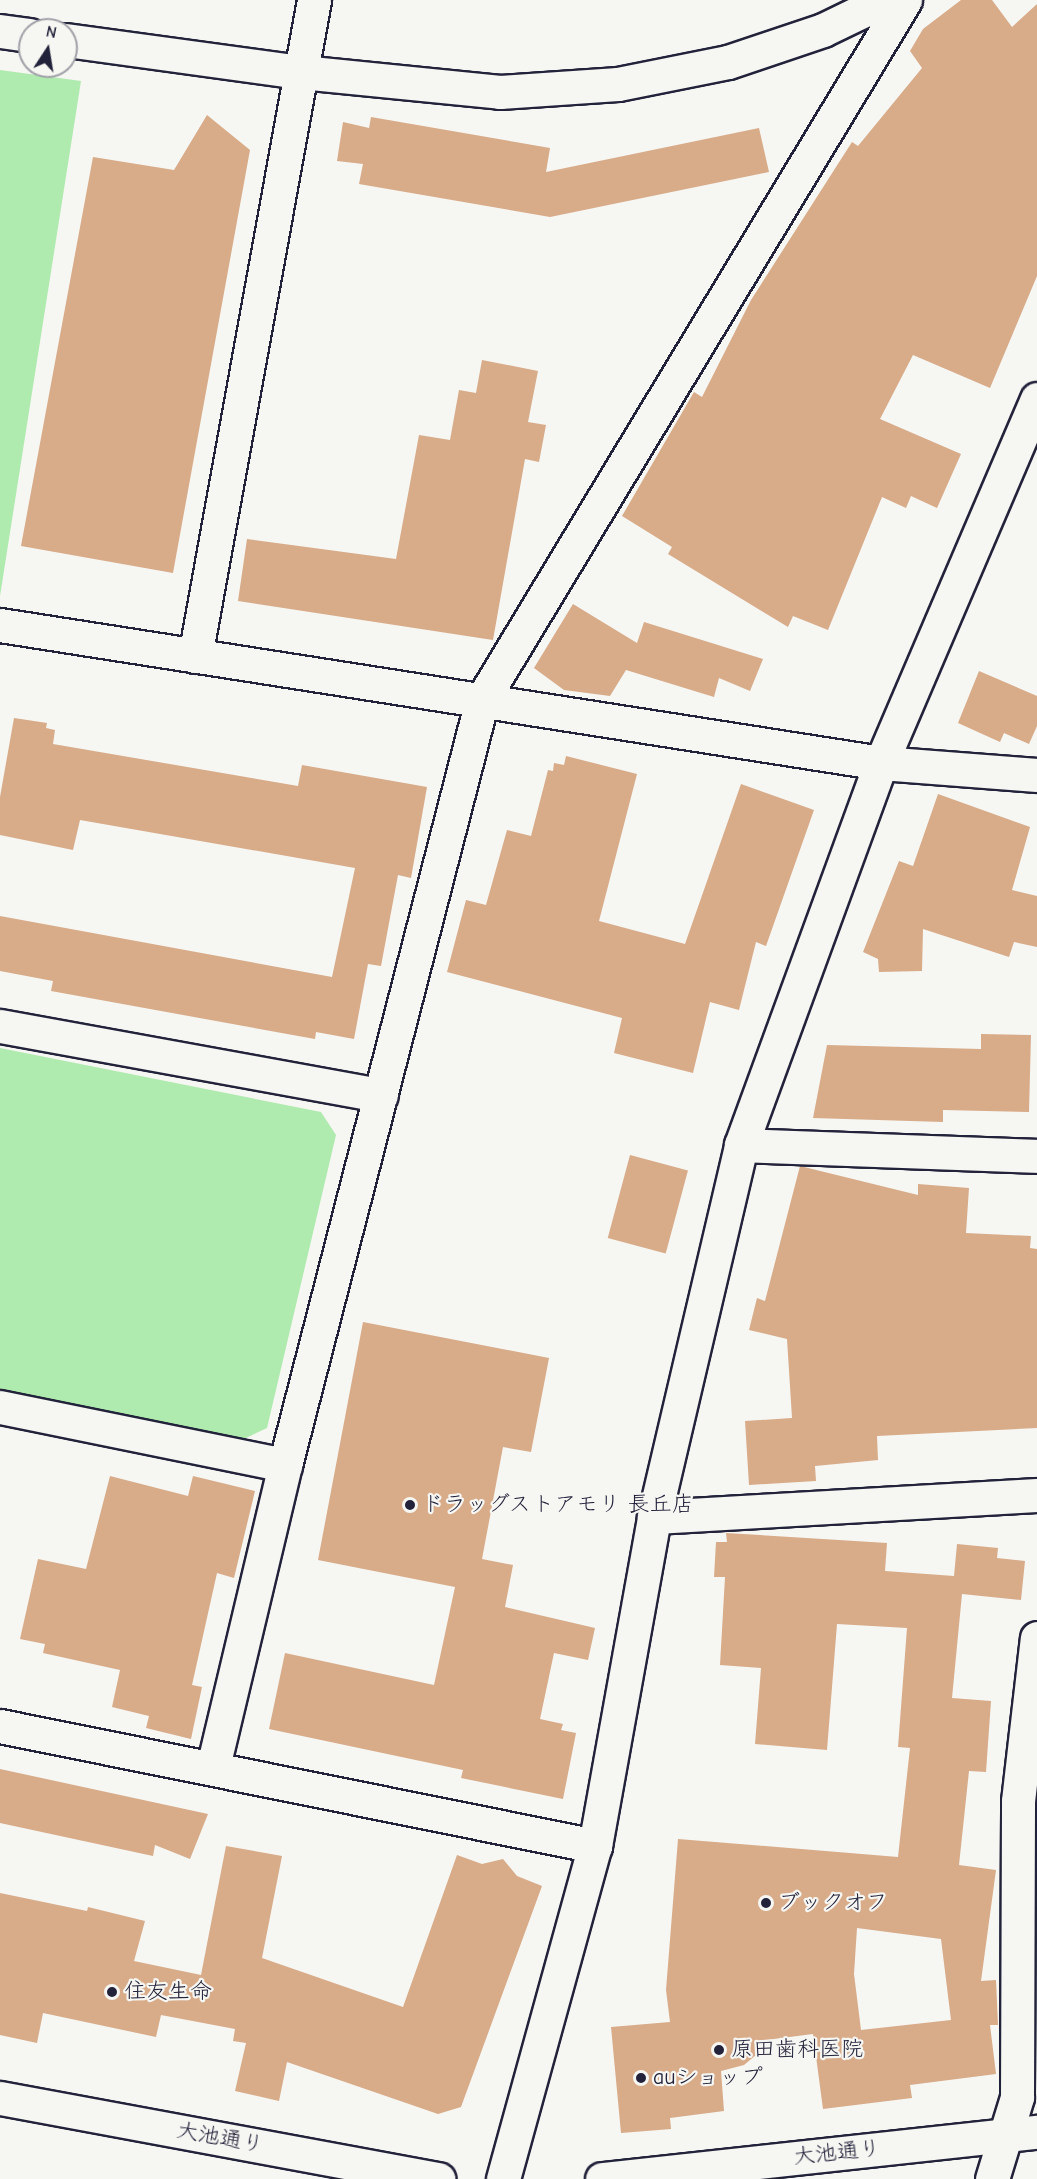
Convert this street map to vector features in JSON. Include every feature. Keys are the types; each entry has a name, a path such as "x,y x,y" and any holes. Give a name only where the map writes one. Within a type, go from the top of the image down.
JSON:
{"street":[{"path":"195,656 314,0"},
{"path":"78,42 301,72 500,92 618,84 728,62 823,30 885,0"},
{"path":"213,1767 285,1465 482,700 905,0"},
{"path":"0,31 18,33"},
{"path":"503,2179 595,1846 654,1517 741,1145 881,763 1037,399"},
{"path":"0,625 881,763 1037,775"},
{"path":"0,1026 381,1095"},
{"path":"741,1145 1037,1156"},
{"path":"0,1407 285,1465"},
{"path":"654,1517 1037,1495"},
{"path":"992,2179 1017,2097 1028,1800 1037,1638"},
{"path":"0,1726 213,1767 595,1846"},
{"name":"大池通り","path":"0,2098 439,2179"},
{"name":"大池通り","path":"602,2179 1037,2132"}],"green space":[{"path":"0,70 18,72 18,78 59,78 81,81 0,596"},
{"path":"0,1048 321,1112 336,1135 267,1428 237,1442 0,1391"}],"building":[{"path":"961,0 992,0 1012,27 1037,4 1037,276 990,388 913,355 880,419 961,454 937,508 911,496 906,508 882,497 828,630 793,616 788,627 668,554 672,547 622,516 694,392 702,397 751,300 852,142 858,146 922,68 910,51 923,29"},
{"path":"207,115 250,150 173,573 21,546 93,157 174,170"},
{"path":"371,117 550,148 546,172 759,128 769,172 550,217 359,184 363,164 337,161 343,122 369,128"},
{"path":"482,360 538,371 528,422 546,425 539,462 525,459 493,640 238,601 247,539 396,559 419,435 450,440 459,390 476,393"},
{"path":"573,604 637,643 644,622 763,659 750,691 719,678 714,697 626,670 610,696 564,690 534,668"},
{"path":"979,671 1037,696 1037,726 1029,744 1004,733 1000,742 958,723"},
{"path":"14,718 47,723 46,728 55,730 53,744 298,786 302,765 427,787 411,878 398,875 381,966 368,964 354,1039 316,1032 315,1039 51,991 53,981 0,971 0,916 332,977 355,868 80,820 73,850 0,835 0,797"},
{"path":"566,756 637,774 599,921 685,944 741,784 814,810 766,946 756,942 739,1010 710,1002 693,1073 614,1053 622,1018 447,972 466,900 486,905 507,830 531,836 548,770 553,771 554,763 564,765"},
{"path":"938,794 1030,827 1012,890 1037,896 1037,947 1014,942 1009,957 923,929 922,971 879,972 878,959 863,952 899,861 913,866"},
{"path":"981,1034 1031,1035 1029,1112 943,1110 943,1122 813,1118 827,1045 981,1049"},
{"path":"630,1155 688,1171 666,1254 608,1238"},
{"path":"800,1166 918,1195 918,1184 969,1188 966,1233 1031,1236 1030,1248 1037,1249 1037,1428 877,1436 878,1460 815,1466 816,1481 749,1485 745,1421 792,1418 787,1339 749,1330 757,1298 765,1301"},
{"path":"363,1322 549,1358 531,1452 503,1447 482,1559 513,1565 505,1607 595,1628 588,1660 554,1653 540,1719 563,1724 561,1730 576,1733 563,1799 461,1778 463,1770 269,1729 285,1653 434,1685 455,1587 318,1560"},
{"path":"110,1476 188,1496 193,1476 255,1491 234,1578 217,1573 192,1685 202,1687 191,1739 146,1728 149,1716 112,1707 120,1670 43,1653 45,1644 20,1639 38,1559 86,1569"},
{"path":"726,1533 887,1543 885,1571 954,1576 957,1544 998,1548 997,1558 1025,1561 1021,1600 962,1594 952,1698 991,1701 986,1772 969,1771 959,1865 996,1870 981,1981 996,1980 998,2025 990,2025 996,2074 910,2085 912,2098 823,2109 813,2034 758,2041 756,2055 744,2065 721,2071 724,2111 670,2118 671,2129 621,2133 611,2027 670,2022 666,1990 678,1839 898,1857 910,1748 898,1747 907,1628 837,1624 827,1750 755,1744 761,1668 720,1665 725,1577 714,1577 716,1542 727,1542","holes":["857,1928 941,1939 951,2020 861,2030 854,1974"]},
{"path":"0,1769 208,1814 190,1859 155,1845 153,1856 0,1823"},
{"path":"226,1846 282,1856 262,1958 403,2007 457,1855 482,1864 503,1859 517,1876 542,1886 461,2107 438,2114 287,2062 279,2101 235,2091 246,2043 233,2041 235,2029 161,2015 156,2037 43,2013 37,2043 0,2035 0,1893 87,1911 88,1907 145,1921 134,1961 201,1975"}],"place":[{"name":"ドラッグストアモリ 長丘店","path":"410,1505"},
{"name":"ブックオフ","path":"766,1903"},
{"name":"住友生命","path":"112,1992"},
{"name":"原田歯科医院","path":"719,2050"},
{"name":"auショップ","path":"641,2078"}]}
